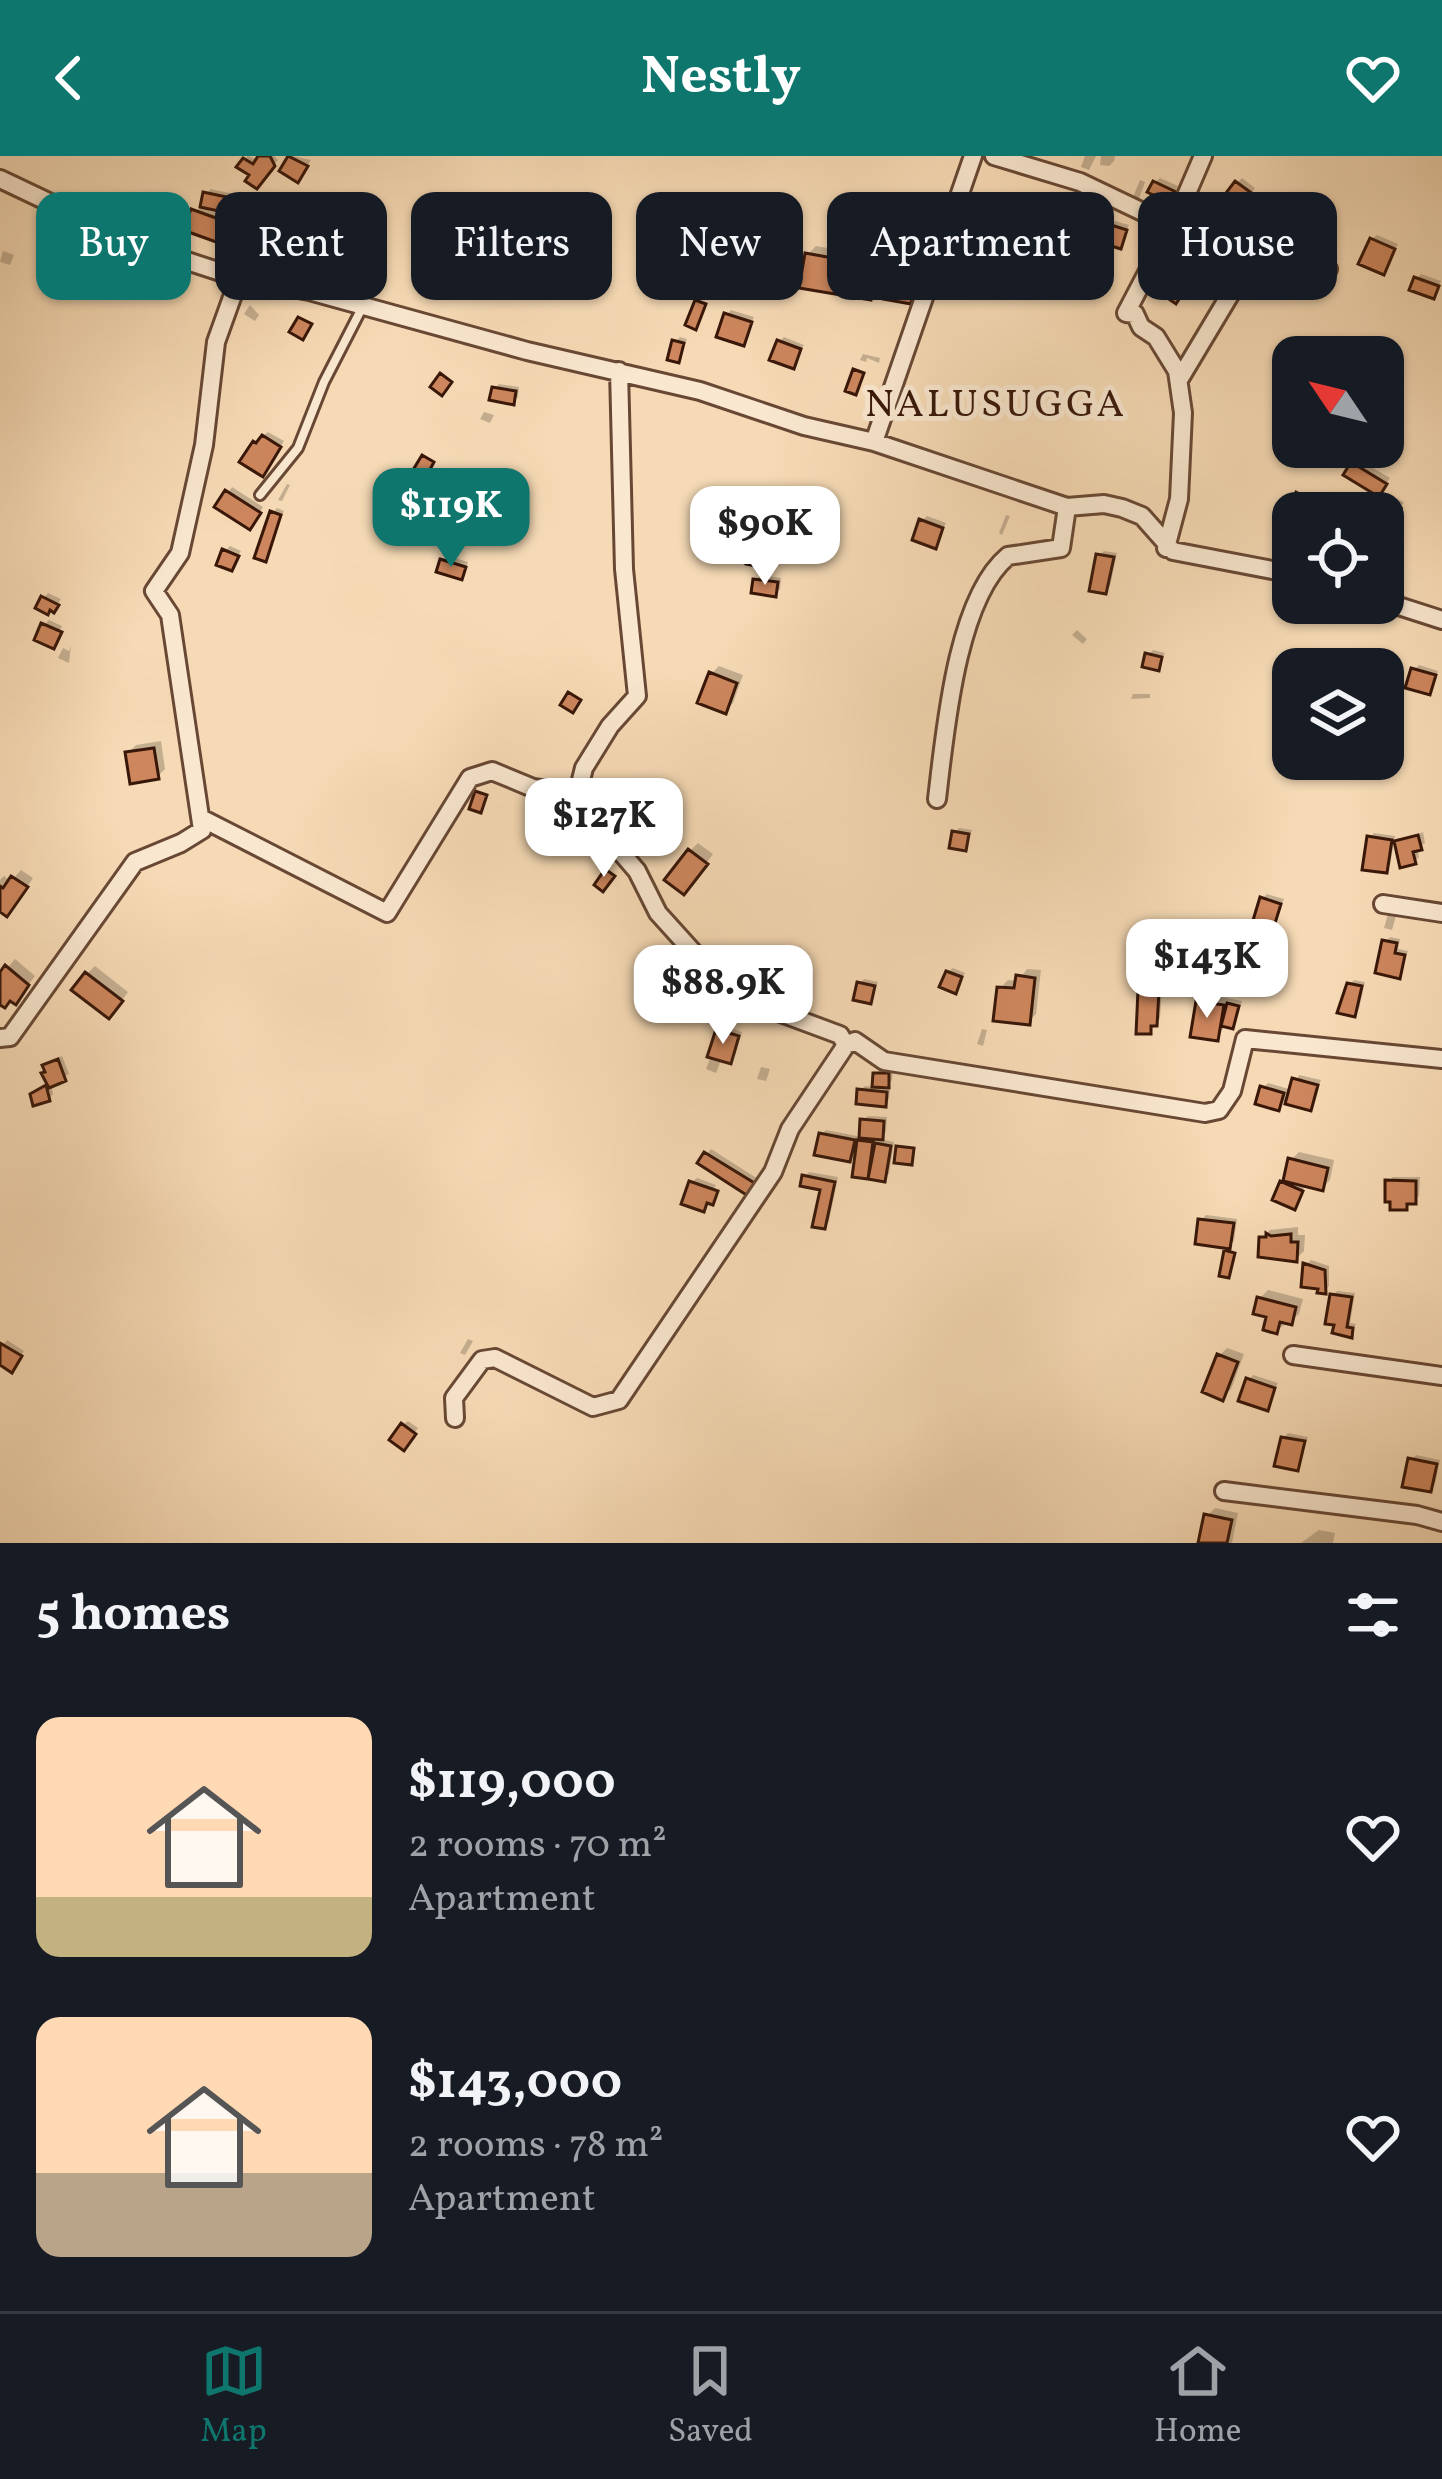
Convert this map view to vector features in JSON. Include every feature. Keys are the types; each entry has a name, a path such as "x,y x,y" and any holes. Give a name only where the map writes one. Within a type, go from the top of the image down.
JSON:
{"street":[{"path":"874,442 973,156"},
{"path":"994,156 1080,182 1138,210"},
{"path":"1187,192 1203,156"},
{"path":"0,179 141,246 215,270"},
{"path":"1138,290 1126,313 1135,314 1141,327 1156,337 1179,380 1184,413 1180,485 1166,548"},
{"path":"0,1038 10,1036 135,862 202,830 170,615 154,591 179,553 204,445 216,342 231,300"},
{"path":"341,300 874,442 1066,507 1104,504 1122,508 1142,517 1166,548 1272,570"},
{"path":"1179,380 1227,300"},
{"path":"619,371 624,568 637,696 593,754 576,800 637,871 658,913 695,954 770,1009 840,1035 846,1045"},
{"path":"937,799 955,679 980,590 1008,556 1060,550 1066,507"},
{"path":"1404,608 1442,620"},
{"path":"201,818 387,913 470,778 492,771 533,788 577,794"},
{"path":"1383,904 1442,913"},
{"path":"455,1418 454,1398 482,1360 495,1358 593,1407 619,1400 773,1172 790,1129 846,1045 855,1041 884,1060 1205,1113 1219,1110 1232,1091 1245,1039 1442,1059"},
{"path":"1293,1355 1442,1376"},
{"path":"1224,1491 1442,1522"}],"lane":[{"path":"260,495 298,448 362,306"}],"building":[{"path":"258,156 270,156 275,166 257,189 245,181 249,175 236,167 243,158 253,164"},
{"path":"288,156 308,166 298,183 279,171"},
{"path":"1153,181 1176,192 1147,192"},
{"path":"1235,181 1250,192 1227,192"},
{"path":"203,192 215,195 215,210 200,207"},
{"path":"191,209 215,218 215,242 191,233"},
{"path":"1114,226 1127,230 1121,249 1114,247"},
{"path":"1370,238 1395,249 1384,275 1358,264"},
{"path":"805,253 827,257 827,293 803,289"},
{"path":"1414,277 1439,286 1434,299 1409,290"},
{"path":"695,300 706,304 696,330 685,325"},
{"path":"724,313 752,322 744,346 716,337"},
{"path":"298,317 312,324 303,340 289,332"},
{"path":"672,340 684,343 679,363 667,360"},
{"path":"777,340 801,349 794,369 769,360"},
{"path":"853,369 864,373 856,395 845,391"},
{"path":"440,373 452,382 442,396 430,387"},
{"path":"492,387 516,391 514,405 489,400"},
{"path":"262,435 281,447 263,477 239,462"},
{"path":"422,455 434,462 426,477 413,470"},
{"path":"1347,468 1361,468 1387,484 1382,492 1371,492 1343,475"},
{"path":"225,490 261,513 250,530 214,507"},
{"path":"270,511 281,515 266,562 254,558"},
{"path":"919,519 943,528 936,549 912,540"},
{"path":"750,539 765,541 761,567 746,564"},
{"path":"222,549 239,556 232,571 216,565"},
{"path":"1096,554 1114,557 1106,594 1089,591"},
{"path":"440,559 466,567 462,580 436,572"},
{"path":"753,579 778,582 776,597 751,593"},
{"path":"41,596 59,605 54,613 35,608"},
{"path":"41,623 62,632 54,649 34,640"},
{"path":"1145,653 1162,657 1159,671 1142,667"},
{"path":"1411,668 1436,675 1430,695 1405,688"},
{"path":"709,672 737,683 726,714 697,703"},
{"path":"568,692 581,700 573,713 560,705"},
{"path":"154,748 159,779 130,784 125,752"},
{"path":"475,791 487,795 481,813 469,809"},
{"path":"952,831 969,834 966,851 949,848"},
{"path":"1418,835 1422,850 1413,852 1416,864 1400,868 1394,841"},
{"path":"1367,836 1392,840 1387,873 1362,870"},
{"path":"688,849 708,864 684,895 664,880"},
{"path":"605,869 615,876 603,892 594,885"},
{"path":"11,876 28,887 7,917 0,912 0,886"},
{"path":"1260,897 1281,904 1272,933 1251,927"},
{"path":"1382,940 1397,943 1395,953 1405,955 1400,979 1375,973"},
{"path":"5,965 29,985 16,1005 10,1001 5,1008 0,1005 0,972"},
{"path":"946,971 962,977 956,994 939,987"},
{"path":"85,972 123,1001 109,1019 71,990"},
{"path":"1016,975 1035,978 1030,1025 993,1021 997,987 1014,988"},
{"path":"857,982 875,986 871,1004 853,1000"},
{"path":"1347,983 1362,986 1355,1017 1337,1013"},
{"path":"1138,990 1159,991 1157,1026 1151,1026 1151,1034 1136,1034"},
{"path":"1196,1001 1224,1005 1218,1041 1190,1037"},
{"path":"1227,1003 1239,1006 1233,1029 1221,1026"},
{"path":"716,1029 739,1036 731,1064 707,1057"},
{"path":"58,1059 66,1081 49,1088 42,1065"},
{"path":"873,1073 889,1073 889,1088 872,1087"},
{"path":"1292,1078 1318,1085 1311,1111 1285,1104"},
{"path":"46,1085 50,1101 33,1106 30,1094"},
{"path":"1260,1086 1284,1093 1279,1111 1255,1104"},
{"path":"857,1089 887,1092 886,1107 856,1104"},
{"path":"860,1119 884,1121 883,1140 859,1138"},
{"path":"819,1133 855,1140 850,1162 814,1155"},
{"path":"857,1140 873,1142 868,1179 852,1177"},
{"path":"875,1143 891,1146 885,1182 868,1179"},
{"path":"896,1146 914,1148 912,1165 894,1163"},
{"path":"704,1152 756,1184 748,1196 697,1163"},
{"path":"1288,1158 1328,1168 1323,1191 1283,1181"},
{"path":"802,1175 835,1182 825,1229 812,1227 820,1190 800,1186"},
{"path":"1385,1180 1416,1181 1416,1204 1407,1204 1407,1210 1390,1210 1390,1202 1385,1202"},
{"path":"689,1181 718,1191 713,1205 707,1203 704,1212 681,1204"},
{"path":"1280,1181 1303,1191 1295,1210 1272,1200"},
{"path":"1198,1219 1234,1223 1230,1249 1195,1244"},
{"path":"1291,1234 1291,1242 1298,1242 1297,1262 1258,1257 1259,1237"},
{"path":"1224,1250 1235,1253 1229,1278 1219,1276"},
{"path":"1303,1263 1325,1270 1326,1294 1301,1287"},
{"path":"1330,1294 1352,1297 1347,1327 1353,1328 1352,1338 1332,1333 1334,1325 1325,1324"},
{"path":"1257,1297 1296,1307 1292,1325 1280,1322 1277,1334 1263,1330 1266,1317 1253,1314"},
{"path":"0,1343 22,1356 12,1373 0,1365"},
{"path":"1217,1354 1238,1362 1223,1401 1202,1392"},
{"path":"1246,1378 1275,1388 1268,1411 1238,1401"},
{"path":"401,1423 416,1434 404,1451 389,1440"},
{"path":"1281,1437 1305,1441 1298,1471 1274,1466"},
{"path":"1408,1458 1437,1464 1431,1492 1402,1487"},
{"path":"1204,1514 1232,1520 1227,1543 1198,1543"}],"district":[{"name":"NALUSUGGA","path":"996,402"}]}
